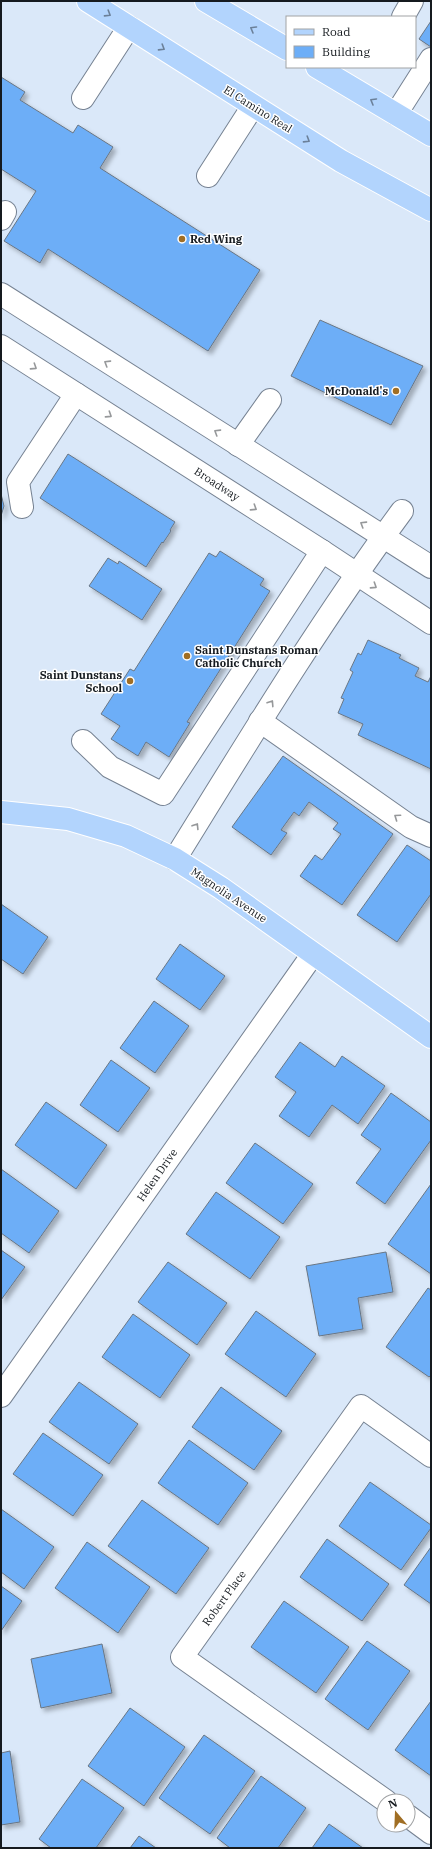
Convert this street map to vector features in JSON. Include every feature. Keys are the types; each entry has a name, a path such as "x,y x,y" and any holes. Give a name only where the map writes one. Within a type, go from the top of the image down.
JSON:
{"main road":[{"name":"El Camino Real","path":"88,1 341,161 431,210"},
{"path":"206,1 286,48"},
{"path":"322,68 341,73 396,114 431,135"},
{"name":"Magnolia Avenue","path":"1,812 68,819 126,836 175,859 221,888 431,1037"}],"street":[{"path":"404,16 412,1"},
{"path":"83,98 129,27"},
{"path":"396,114 422,64"},
{"path":"208,176 253,106"},
{"path":"1,294 431,567"},
{"name":"Broadway","path":"1,346 322,551 431,623"},
{"path":"22,507 18,482 76,394"},
{"path":"238,444 270,400"},
{"path":"175,859 260,721 383,536 402,511"},
{"path":"83,741 110,767 163,794 322,551"},
{"path":"260,721 411,827 431,836"},
{"name":"Helen Drive","path":"1,1396 313,954"},
{"name":"Robert Place","path":"376,1794 182,1657 361,1406 431,1456"},
{"path":"416,1822 431,1832"}],"building":[{"path":"431,21 431,47 419,39"},
{"path":"1,77 25,92 20,100 73,133 78,125 113,147 100,168 260,270 208,351 48,249 40,263 4,241 36,191 1,169"},
{"path":"320,320 423,366 391,425 291,376"},
{"path":"68,454 175,522 170,530 171,531 146,567 40,498"},
{"path":"1,494 4,506 1,516"},
{"path":"220,551 264,579 260,585 270,591 187,722 190,723 169,757 146,742 138,756 111,739 120,726 101,714 130,669 134,671 209,553 216,557"},
{"path":"108,558 118,564 119,561 162,589 142,620 89,586"},
{"path":"368,640 401,655 399,658 419,668 415,676 428,682 431,676 431,769 358,735 363,724 338,713 344,699 341,698 353,672 350,670 358,653 361,655"},
{"path":"283,756 393,834 342,905 300,876 315,855 322,860 341,834 333,829 338,823 309,802 299,816 294,812 281,830 287,833 271,855 232,827"},
{"path":"407,845 431,861 431,894 397,942 357,915"},
{"path":"1,904 48,937 23,974 1,959"},
{"path":"180,944 225,976 200,1010 156,979"},
{"path":"154,1001 189,1026 155,1073 120,1048"},
{"path":"300,1042 335,1067 342,1056 385,1086 358,1124 332,1105 309,1137 279,1116 296,1092 275,1077"},
{"path":"111,1060 150,1088 118,1132 80,1105"},
{"path":"391,1093 431,1122 431,1140 385,1204 356,1183 381,1149 361,1135"},
{"path":"46,1102 107,1145 76,1189 15,1145"},
{"path":"255,1143 313,1184 283,1224 226,1183"},
{"path":"1,1169 59,1211 29,1253 1,1233"},
{"path":"431,1184 431,1274 388,1244"},
{"path":"216,1192 280,1237 250,1279 186,1234"},
{"path":"1,1250 25,1267 1,1300"},
{"path":"386,1252 393,1292 358,1298 363,1329 319,1336 306,1266"},
{"path":"168,1262 227,1303 197,1345 138,1302"},
{"path":"428,1288 431,1290 431,1375 429,1377 386,1347"},
{"path":"256,1311 316,1354 286,1397 225,1354"},
{"path":"133,1314 190,1355 160,1398 102,1357"},
{"path":"79,1382 138,1424 109,1464 49,1422"},
{"path":"221,1387 282,1431 254,1470 192,1427"},
{"path":"43,1433 103,1475 73,1516 13,1474"},
{"path":"189,1440 248,1483 218,1525 158,1483"},
{"path":"370,1482 431,1525 431,1528 401,1570 339,1526"},
{"path":"142,1500 209,1548 176,1594 108,1546"},
{"path":"1,1509 54,1547 24,1589 1,1572"},
{"path":"327,1539 389,1584 362,1621 300,1577"},
{"path":"87,1542 150,1587 118,1633 55,1588"},
{"path":"431,1547 431,1604 404,1585"},
{"path":"1,1586 22,1601 1,1631"},
{"path":"284,1601 349,1647 316,1693 251,1647"},
{"path":"367,1641 410,1671 368,1730 325,1699"},
{"path":"102,1644 112,1693 41,1708 31,1659"},
{"path":"431,1701 431,1776 395,1750"},
{"path":"130,1708 185,1747 144,1806 88,1766"},
{"path":"204,1735 255,1771 210,1834 159,1798"},
{"path":"10,1751 20,1822 1,1825 1,1753"},
{"path":"261,1776 306,1808 278,1848 230,1848 217,1838"},
{"path":"82,1779 124,1808 96,1848 51,1848 39,1839"},
{"path":"329,1824 363,1848 312,1848"},
{"path":"139,1836 156,1848 130,1848"}],"place":[{"name":"Red Wing","path":"182,239"},
{"name":"McDonald's","path":"396,391"},
{"name":"Saint Dunstans Roman Catholic Church","path":"187,656"},
{"name":"Saint Dunstans School","path":"130,681"}]}
